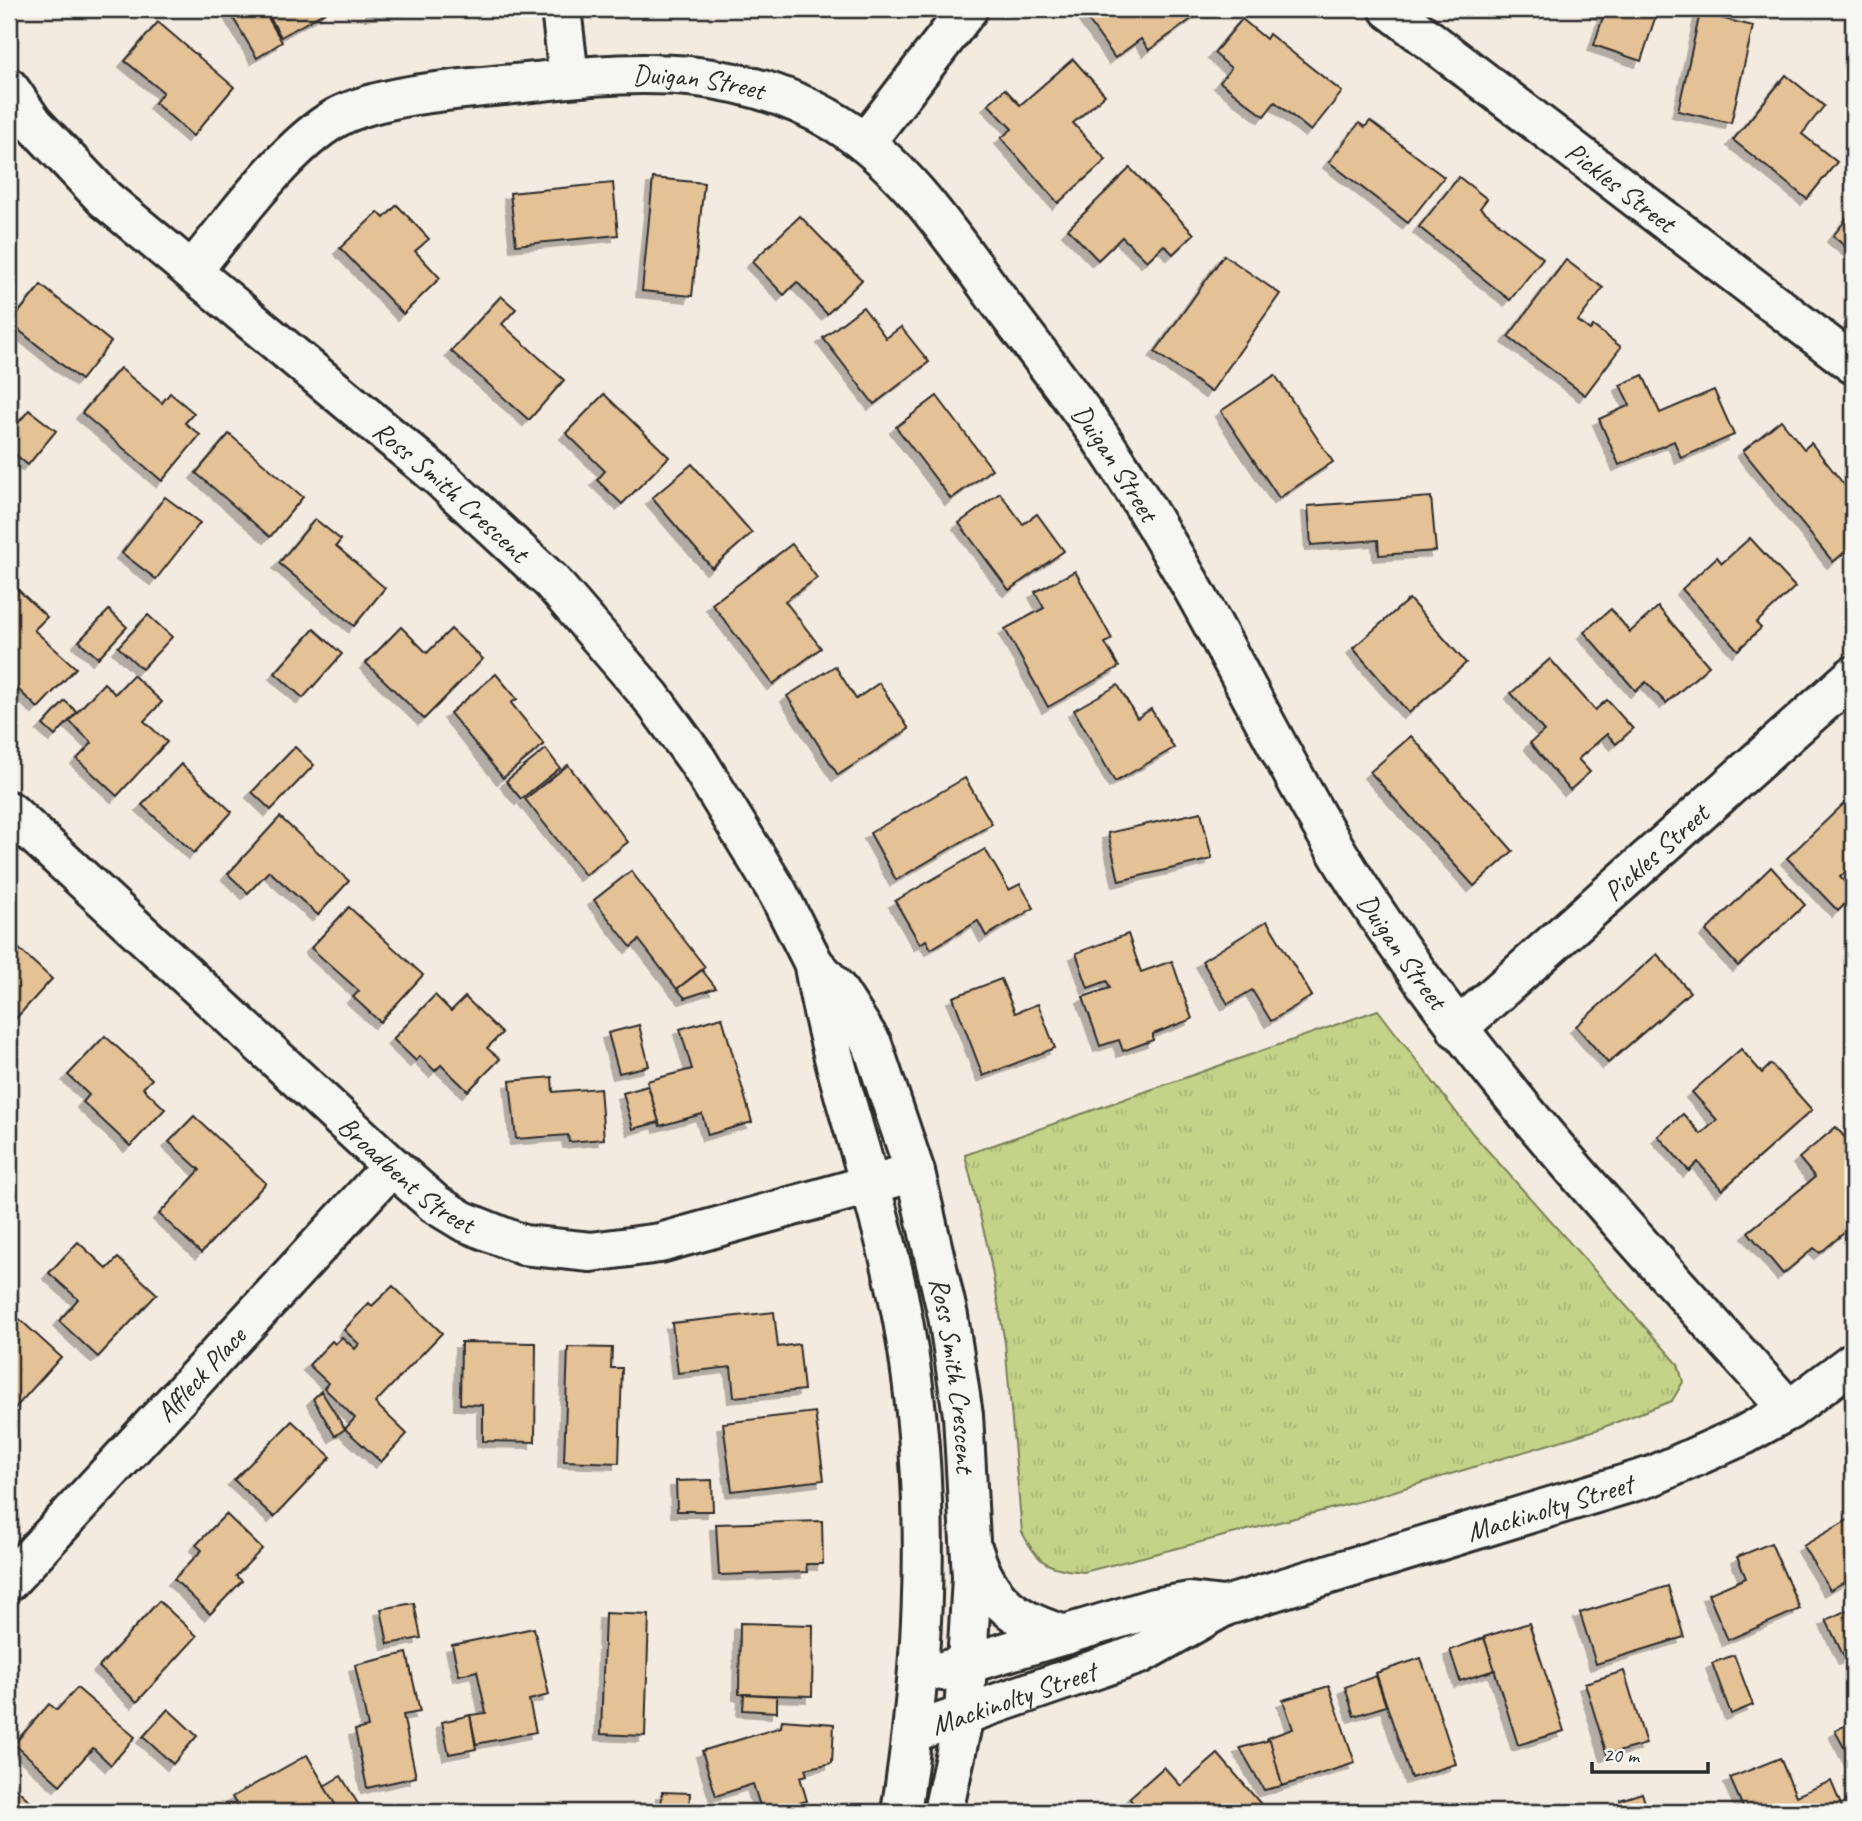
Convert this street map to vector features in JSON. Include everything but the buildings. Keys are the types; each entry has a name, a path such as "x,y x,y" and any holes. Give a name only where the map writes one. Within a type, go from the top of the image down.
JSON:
{"street":[{"path":"561,9 569,77"},
{"path":"865,143 968,9"},
{"name":"Pickles Street","path":"1389,9 1853,364"},
{"name":"Duigan Street","path":"192,271 300,143 337,117 378,101 569,77 651,71 729,79 766,90 834,121 865,143 890,163 932,210 1100,437 1189,583 1345,864 1457,1029 1540,1130 1789,1410"},
{"name":"Ross Smith Crescent","path":"9,88 33,123 105,199 439,477 551,581 651,697 697,760 778,893 814,964 836,988 872,1044 915,1172 950,1329 963,1415 972,1577 964,1715 943,1812"},
{"name":"Pickles Street","path":"1457,1029 1853,676"},
{"name":"Broadbent Street","path":"13,824 435,1204 463,1221 523,1245 591,1252 660,1243 915,1172"},
{"name":"Ross Smith Crescent","path":"814,964 825,1029 872,1184 898,1297 916,1418 923,1548 919,1679 914,1732 901,1812"},
{"name":"Affleck Place","path":"9,1581 392,1166"},
{"name":"Mackinolty Street","path":"914,1732 1140,1654 1225,1606 1652,1476 1744,1435 1789,1410 1853,1363"},
{"path":"971,1541 982,1578 1011,1613 1037,1627 1066,1635"},
{"name":"Mackinolty Street","path":"919,1679 1154,1608 1190,1602 1225,1606"}],"green space":[{"path":"1378,1010 1473,1134 1678,1364 1683,1382 1672,1401 1596,1430 1365,1500 1084,1572 1061,1569 1046,1563 1033,1551 1022,1532 1005,1343 988,1248 965,1155"}]}
